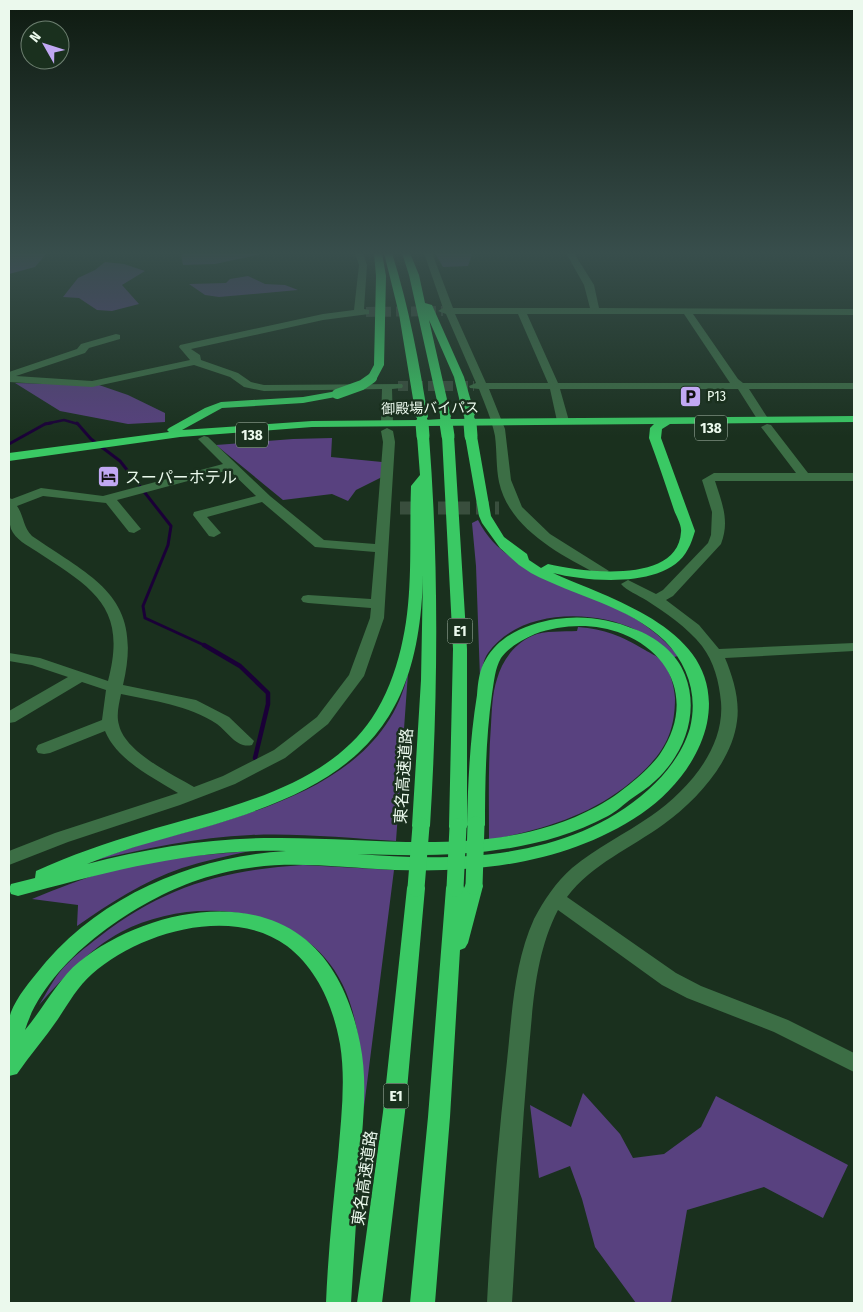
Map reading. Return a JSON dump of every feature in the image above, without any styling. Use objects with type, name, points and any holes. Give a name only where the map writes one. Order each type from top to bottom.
[{"type":"highway","points":[[326,431],[243,432],[228,429],[218,419],[225,411],[240,406],[337,394],[362,385],[372,378],[379,365],[380,314]]},
{"type":"highway","name":"東名高速道路","points":[[369,1303],[394,1112],[416,888],[429,691],[431,617],[426,474],[422,417],[404,314]]},
{"type":"highway","name":"E1","points":[[422,1303],[440,1117],[450,968],[464,887],[467,826],[460,630],[452,481],[445,417],[423,314]]},
{"type":"highway","points":[[9,1056],[19,1018],[37,986],[56,963],[77,941],[124,906],[175,881],[206,870],[269,858],[300,857],[434,863],[487,861],[552,849],[599,830],[638,808],[679,767],[688,753],[696,732],[701,710],[701,696],[693,668],[674,642],[646,621],[630,612],[536,570],[519,560],[496,536],[485,516],[469,416],[459,377],[431,314]]},
{"type":"highway","points":[[115,447],[179,428],[191,423],[206,411],[216,407],[271,402]]},
{"type":"highway","name":"御殿場バイパス","points":[[115,447],[228,429],[312,424],[387,427],[630,428],[655,433],[765,423],[854,419]]},
{"type":"highway","name":"御殿場バイパス","points":[[498,426],[563,421],[667,421],[854,426]]},
{"type":"highway","points":[[514,553],[555,570],[599,576],[638,574],[667,563],[680,553],[687,542],[688,531],[655,433],[667,421]]},
{"type":"highway","name":"御殿場バイパス","points":[[9,457],[204,439],[387,427]]},
{"type":"highway","name":"御殿場バイパス","points":[[9,464],[94,449]]},
{"type":"highway","points":[[13,891],[60,867],[107,849],[229,814],[271,799],[324,773],[359,746],[384,714],[403,666],[415,600],[416,486],[426,474]]},
{"type":"highway","points":[[13,891],[121,862],[194,848],[290,843],[396,849],[464,849],[520,841],[564,829],[588,819],[625,798],[655,771],[674,745],[684,713],[684,700],[679,675],[664,655],[648,641],[632,633],[613,626],[587,622],[571,621],[541,626],[527,631],[506,644],[493,660],[486,682],[467,826]]},
{"type":"highway","points":[[9,1067],[84,969],[128,940],[171,924],[206,919],[242,920],[257,924],[290,939],[317,962],[328,978],[344,1018],[350,1045],[353,1077],[352,1117],[338,1303]]},
{"type":"street","points":[[195,362],[196,357],[184,348],[323,316],[340,314]]},
{"type":"street","points":[[447,314],[478,386],[498,426],[505,485],[509,497],[516,508],[539,532],[554,544],[602,571]]},
{"type":"street","points":[[522,314],[554,385],[563,421]]},
{"type":"street","points":[[688,314],[734,381],[741,386],[765,423],[805,477]]},
{"type":"street","points":[[9,375],[66,356],[81,350],[85,346],[116,337]]},
{"type":"street","points":[[9,379],[92,384],[195,362],[234,375],[248,385],[259,388],[393,387],[387,427],[389,442],[385,508],[380,548],[378,604],[372,640],[361,665],[331,711],[312,731],[266,763],[192,794],[64,836],[9,858]]},
{"type":"street","points":[[478,386],[854,386]]},
{"type":"street","points":[[204,439],[264,498],[320,544],[380,548]]},
{"type":"street","points":[[192,794],[139,760],[114,735],[109,723],[121,654],[121,635],[110,602],[96,586],[26,540],[18,530],[16,514],[9,503],[41,492],[103,500],[230,466]]},
{"type":"street","points":[[656,600],[668,593],[714,544],[719,534],[721,524],[708,480],[714,477],[854,477]]},
{"type":"street","points":[[170,482],[181,493]]},
{"type":"street","points":[[214,533],[199,515],[264,498]]},
{"type":"street","points":[[108,499],[134,529]]},
{"type":"street","points":[[385,508],[400,508]]},
{"type":"street","points":[[499,508],[516,508]]},
{"type":"street","points":[[499,1303],[514,1097],[526,981],[534,947],[544,918],[556,899],[579,872],[659,819],[681,800],[714,760],[723,741],[729,721],[727,685],[716,654],[692,626],[656,600],[628,584]]},
{"type":"street","points":[[308,599],[378,604]]},
{"type":"street","points":[[716,654],[854,646]]},
{"type":"street","points":[[9,657],[34,661],[115,688],[190,704],[223,721],[246,741]]},
{"type":"street","points":[[9,718],[82,676]]},
{"type":"street","points":[[44,749],[109,723]]},
{"type":"street","points":[[556,899],[669,978],[694,992],[781,1026],[854,1063]]},
{"type":"shaded area","points":[[15,383],[99,385],[128,395],[165,413],[165,422],[128,424],[60,411]]},
{"type":"shaded area","points":[[332,438],[331,457],[382,462],[382,477],[356,490],[348,501],[332,494],[283,500],[216,445],[293,439]]},
{"type":"shaded area","points":[[478,520],[492,541],[510,556],[530,568],[603,601],[636,619],[665,642],[678,656],[674,657],[646,635],[619,623],[578,616],[557,617],[537,621],[518,628],[501,639],[486,656],[480,678],[476,566],[472,523]]},
{"type":"shaded area","points":[[578,627],[596,629],[613,634],[661,660],[673,683],[675,698],[669,735],[658,755],[642,773],[599,804],[582,813],[546,826],[489,840],[490,739],[493,696],[499,672],[514,648],[526,639],[543,633],[577,631]]},
{"type":"shaded area","points":[[408,673],[396,841],[324,836],[231,836],[171,844],[92,861],[261,809],[301,792],[338,771],[369,745],[393,713]]},
{"type":"shaded area","points":[[250,851],[199,863],[154,879],[128,893],[77,926],[78,905],[32,899],[81,880],[129,866],[180,858]]},
{"type":"shaded area","points":[[303,865],[394,870],[364,1107],[358,1034],[346,992],[329,963],[306,940],[279,924],[248,915],[216,911],[183,913],[151,920],[121,932],[98,947],[67,975],[39,1005],[56,977],[73,958],[123,920],[147,905],[195,884],[220,877],[246,871]]},
{"type":"shaded area","points":[[583,1093],[620,1134],[633,1158],[664,1154],[701,1127],[716,1096],[848,1165],[823,1218],[764,1187],[687,1210],[671,1303],[636,1303],[595,1247],[582,1199],[570,1166],[539,1178],[530,1105],[571,1127]]},
{"type":"waterway","points":[[45,424],[64,420],[78,424]]},
{"type":"waterway","points":[[45,424],[51,423]]},
{"type":"waterway","points":[[9,444],[45,424]]},
{"type":"waterway","points":[[78,424],[91,439],[120,461],[171,526],[168,545],[143,606],[145,618],[205,645]]},
{"type":"waterway","points":[[205,645],[240,666],[268,693],[268,704],[255,758]]},
{"type":"tunnel","points":[[398,386],[474,386]]},
{"type":"tunnel","points":[[400,508],[499,508]]},
{"type":"place","name":"P13","points":[[691,396]]},
{"type":"place","name":"スーパーホテル","points":[[109,477]]}]
